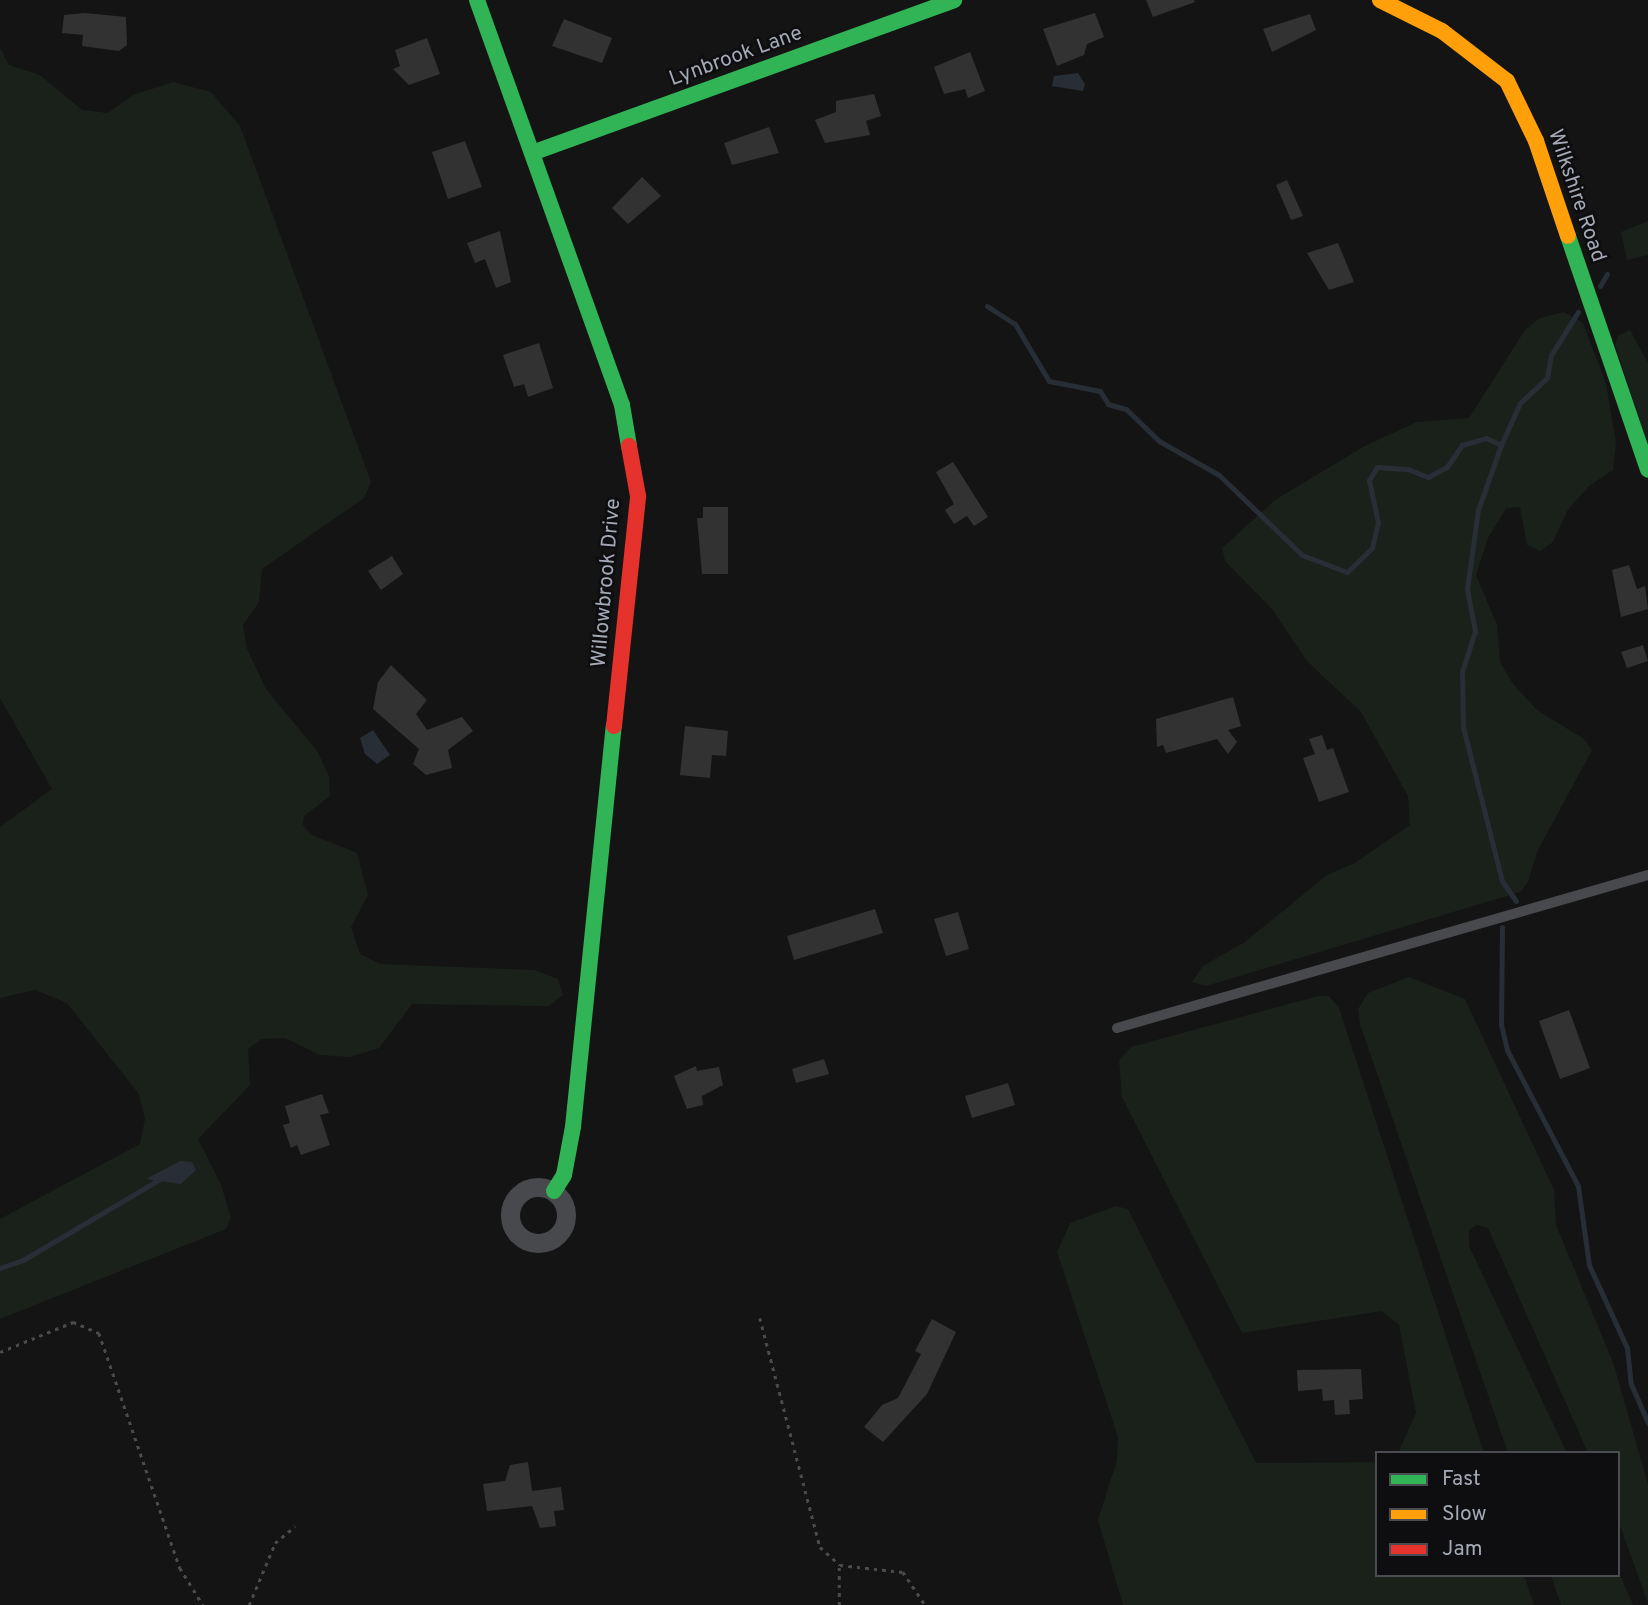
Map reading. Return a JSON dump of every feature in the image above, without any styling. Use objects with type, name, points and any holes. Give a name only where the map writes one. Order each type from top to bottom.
[{"type":"street","name":"Willowbrook Drive","points":[[477,0],[622,405],[638,496],[573,1127],[564,1175],[554,1191]]},
{"type":"street","name":"Lynbrook Lane","points":[[532,153],[954,0]]},
{"type":"street","name":"Wilkshire Road","points":[[1380,0],[1442,31],[1507,80],[1536,141],[1648,470]]},
{"type":"lane","points":[[1117,1028],[1648,875]]},
{"type":"path","points":[[760,1318],[815,1534],[829,1559],[839,1565],[903,1572],[925,1605]]},
{"type":"path","points":[[0,1352],[73,1322],[99,1333],[180,1568],[203,1605]]},
{"type":"path","points":[[249,1605],[275,1543],[295,1527]]},
{"type":"path","points":[[839,1565],[839,1605]]},
{"type":"shaded area","points":[[0,48],[9,65],[40,75],[82,110],[108,113],[133,95],[173,82],[211,92],[240,126],[371,482],[364,498],[262,569],[259,602],[243,625],[247,649],[266,689],[318,752],[329,777],[330,796],[304,816],[303,825],[312,835],[357,853],[368,895],[351,927],[360,954],[380,964],[534,970],[558,979],[563,995],[549,1006],[412,1004],[379,1048],[350,1057],[320,1055],[285,1038],[261,1039],[248,1049],[250,1085],[198,1139],[221,1185],[231,1217],[226,1229],[0,1319],[0,1219],[140,1144],[145,1119],[139,1094],[67,1003],[35,990],[0,998],[0,827],[52,789],[0,698]]},
{"type":"shaded area","points":[[1078,73],[1085,84],[1083,91],[1052,86],[1054,76]]},
{"type":"shaded area","points":[[1648,221],[1648,255],[1627,260],[1621,232]]},
{"type":"shaded area","points":[[1564,312],[1583,323],[1606,384],[1616,442],[1613,470],[1589,486],[1567,511],[1553,542],[1540,551],[1527,545],[1520,507],[1506,508],[1488,538],[1476,575],[1497,625],[1500,662],[1513,684],[1537,710],[1584,739],[1592,750],[1537,852],[1528,882],[1520,892],[1206,986],[1192,982],[1203,966],[1245,942],[1327,875],[1355,863],[1410,825],[1408,796],[1361,712],[1307,661],[1272,609],[1225,561],[1222,548],[1275,500],[1365,446],[1417,422],[1469,418],[1525,330],[1540,318]]},
{"type":"shaded area","points":[[1630,330],[1648,363],[1648,444],[1615,345],[1618,336]]},
{"type":"shaded area","points":[[373,730],[390,755],[377,764],[365,754],[360,738]]},
{"type":"shaded area","points":[[1409,977],[1465,999],[1554,1190],[1556,1225],[1614,1365],[1648,1484],[1648,1603],[1620,1526],[1620,1451],[1587,1451],[1488,1228],[1477,1225],[1469,1230],[1469,1246],[1566,1451],[1507,1451],[1360,1024],[1358,1009],[1368,993]]},
{"type":"shaded area","points":[[1318,996],[1329,996],[1339,1008],[1483,1451],[1399,1451],[1416,1413],[1399,1325],[1382,1311],[1242,1333],[1122,1097],[1119,1060],[1131,1047]]},
{"type":"shaded area","points":[[180,1161],[192,1162],[196,1170],[181,1184],[146,1179]]},
{"type":"shaded area","points":[[1116,1206],[1128,1209],[1256,1463],[1375,1462],[1375,1577],[1525,1577],[1534,1605],[1123,1605],[1098,1520],[1117,1460],[1118,1437],[1057,1252],[1070,1223]]},
{"type":"shaded area","points":[[1620,1575],[1633,1605],[1561,1605],[1552,1577],[1620,1577]]},
{"type":"building","points":[[1146,0],[1194,0],[1195,2],[1153,17]]},
{"type":"building","points":[[85,13],[126,17],[127,45],[119,51],[82,46],[83,35],[62,33],[64,15]]},
{"type":"building","points":[[1095,13],[1104,37],[1087,44],[1084,55],[1057,66],[1043,29]]},
{"type":"building","points":[[1310,14],[1316,30],[1272,52],[1263,29]]},
{"type":"building","points":[[564,19],[612,38],[602,63],[552,46]]},
{"type":"building","points":[[427,38],[440,74],[409,85],[393,69],[400,66],[395,50]]},
{"type":"building","points":[[970,52],[985,91],[968,98],[965,89],[944,94],[934,67]]},
{"type":"building","points":[[874,94],[881,116],[866,121],[870,135],[825,143],[815,120],[836,112],[836,101]]},
{"type":"building","points":[[769,127],[779,153],[732,165],[724,143]]},
{"type":"building","points":[[465,141],[482,187],[448,199],[432,152]]},
{"type":"building","points":[[642,177],[661,196],[628,224],[612,208]]},
{"type":"building","points":[[1287,180],[1303,216],[1291,220],[1276,185]]},
{"type":"building","points":[[500,231],[511,282],[496,288],[485,259],[475,263],[467,243]]},
{"type":"building","points":[[1338,243],[1354,282],[1329,290],[1307,253]]},
{"type":"building","points":[[539,343],[553,388],[528,397],[524,384],[514,387],[503,355]]},
{"type":"building","points":[[953,462],[988,517],[974,526],[967,516],[954,524],[945,510],[954,504],[936,472]]},
{"type":"building","points":[[703,507],[728,507],[728,574],[702,574],[697,518],[703,518]]},
{"type":"building","points":[[392,556],[403,574],[381,590],[368,571]]},
{"type":"building","points":[[1629,565],[1637,589],[1645,586],[1648,609],[1621,617],[1612,570]]},
{"type":"building","points":[[1643,645],[1648,661],[1627,668],[1621,652]]},
{"type":"building","points":[[391,665],[427,700],[416,714],[427,730],[462,717],[473,731],[448,750],[452,768],[426,775],[413,764],[419,749],[373,709],[378,682]]},
{"type":"building","points":[[1233,697],[1241,726],[1228,730],[1237,742],[1228,754],[1217,739],[1166,753],[1163,745],[1157,747],[1156,719]]},
{"type":"building","points":[[685,726],[728,731],[726,756],[712,755],[710,778],[680,775]]},
{"type":"building","points":[[1322,735],[1327,750],[1333,748],[1349,792],[1319,802],[1303,758],[1315,754],[1309,739]]},
{"type":"building","points":[[875,909],[883,933],[794,960],[787,936]]},
{"type":"building","points":[[958,912],[969,949],[946,956],[934,919]]},
{"type":"building","points":[[1569,1010],[1590,1068],[1560,1079],[1539,1021]]},
{"type":"building","points":[[824,1059],[829,1074],[796,1083],[792,1069]]},
{"type":"building","points":[[696,1066],[697,1071],[719,1067],[723,1085],[702,1096],[703,1105],[687,1109],[674,1076]]},
{"type":"building","points":[[1008,1083],[1015,1105],[972,1118],[965,1096]]},
{"type":"building","points":[[322,1094],[329,1113],[320,1115],[330,1145],[301,1155],[297,1145],[291,1148],[283,1125],[290,1123],[285,1106]]},
{"type":"building","points":[[932,1319],[956,1332],[927,1394],[883,1442],[864,1427],[882,1405],[898,1398],[921,1354],[915,1351]]},
{"type":"building","points":[[1361,1369],[1363,1399],[1349,1400],[1350,1414],[1335,1415],[1334,1400],[1323,1401],[1322,1389],[1298,1391],[1297,1370]]},
{"type":"building","points":[[528,1462],[532,1491],[561,1487],[564,1510],[554,1511],[556,1526],[540,1528],[532,1506],[487,1511],[483,1484],[505,1481],[510,1465]]},
{"type":"waterway","points":[[1600,286],[1607,274]]},
{"type":"waterway","points":[[987,306],[1015,324],[1049,381],[1100,391],[1108,404],[1126,409],[1159,441],[1219,475],[1302,555],[1347,572],[1372,548],[1378,523],[1369,480],[1377,467],[1408,469],[1428,477],[1447,467],[1462,445],[1486,438],[1501,445]]},
{"type":"waterway","points":[[1516,901],[1502,881],[1463,727],[1462,672],[1475,631],[1467,589],[1478,510],[1501,445],[1520,403],[1547,378],[1551,355],[1578,312]]},
{"type":"waterway","points":[[1502,927],[1501,1024],[1507,1050],[1578,1186],[1589,1265],[1627,1348],[1631,1384],[1648,1423]]},
{"type":"waterway","points":[[0,1268],[23,1260],[160,1179]]},
{"type":"traffic: fast","points":[[477,0],[622,405],[629,446]]},
{"type":"traffic: fast","points":[[532,153],[954,0]]},
{"type":"traffic: fast","points":[[1568,236],[1648,470]]},
{"type":"traffic: fast","points":[[554,1191],[564,1175],[573,1127],[614,726]]},
{"type":"traffic: slow","points":[[1380,0],[1442,31],[1507,81],[1536,141],[1568,236]]},
{"type":"traffic: jam","points":[[614,726],[638,496],[629,446]]}]
